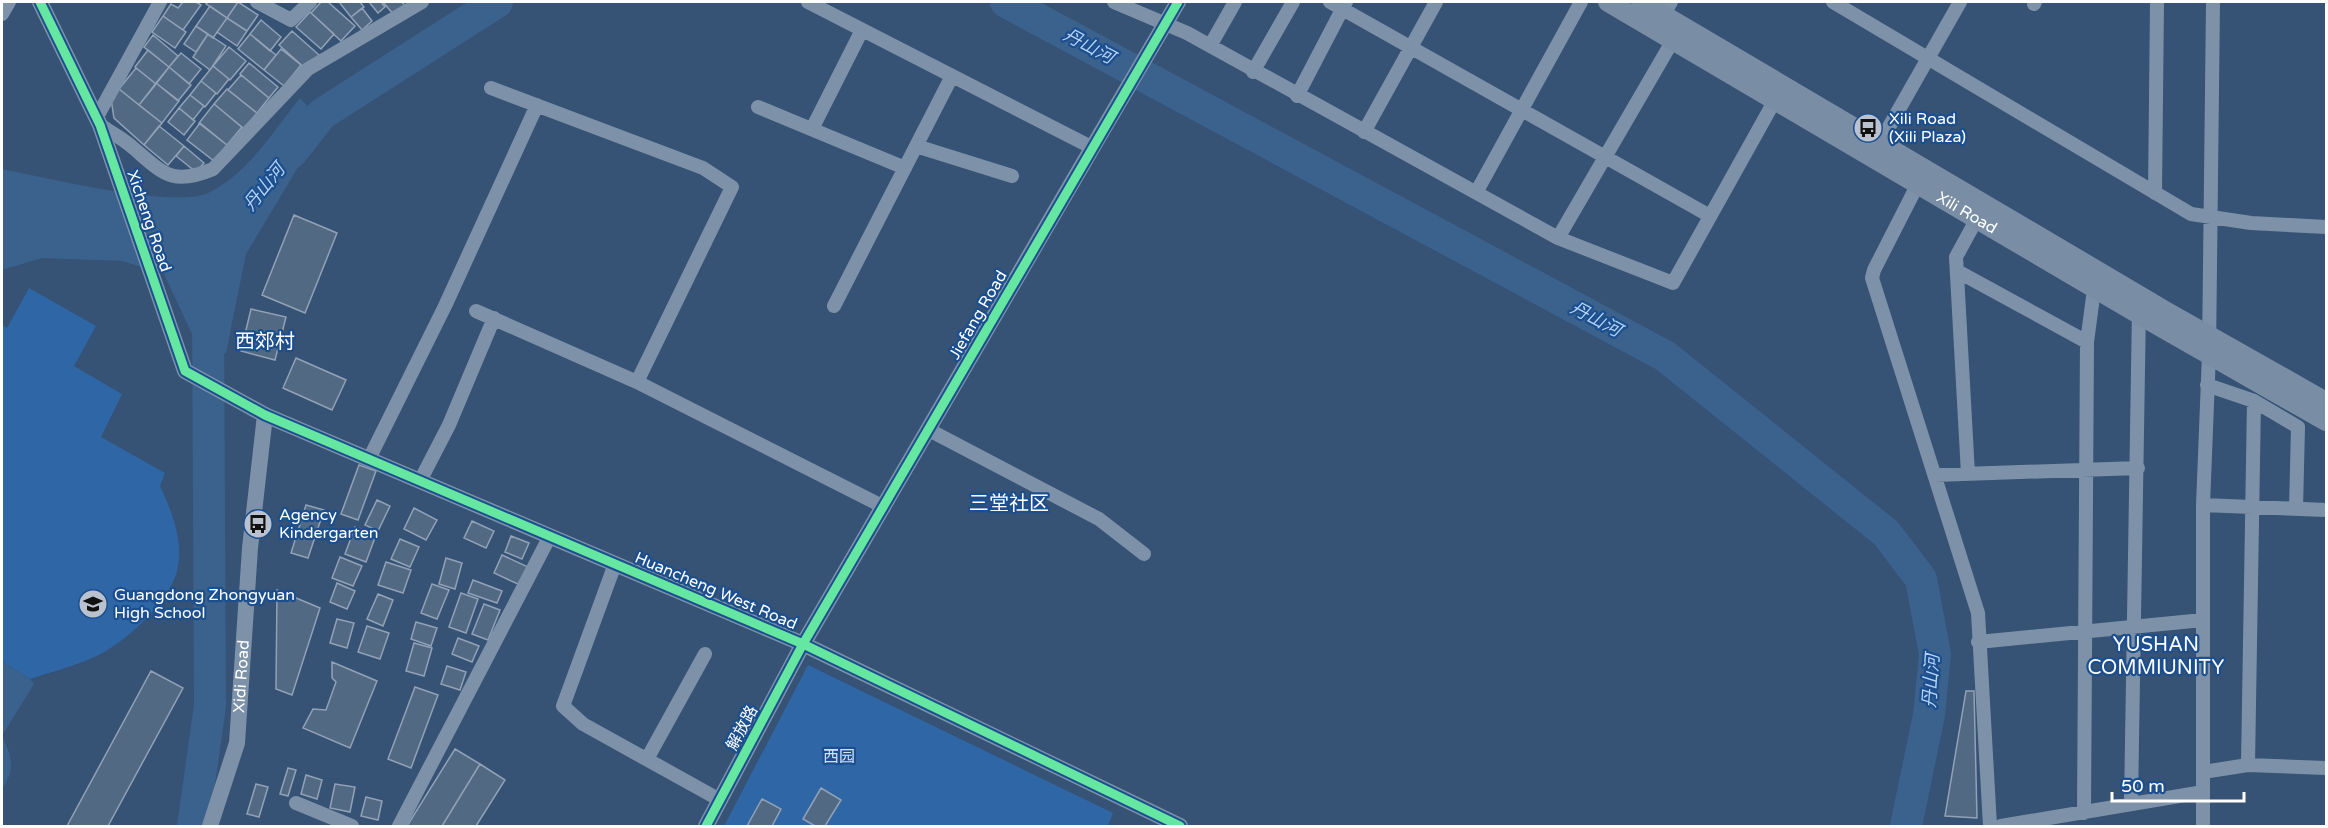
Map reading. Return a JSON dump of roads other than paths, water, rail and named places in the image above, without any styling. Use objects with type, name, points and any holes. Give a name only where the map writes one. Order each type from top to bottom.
[{"type":"main road","name":"Xili Road","points":[[1608,2],[1663,15]]},
{"type":"main road","name":"Xili Road","points":[[1641,2],[1663,15],[1677,32],[2208,344],[2326,421]]},
{"type":"main road","name":"Xili Road","points":[[2208,344],[2326,402]]},
{"type":"street","points":[[2,14],[9,2]]},
{"type":"street","name":"Xicheng Road","points":[[40,2],[98,121],[185,371],[265,415]]},
{"type":"street","points":[[160,2],[98,121],[131,146],[149,164],[168,175],[192,178],[213,169],[308,69],[422,2]]},
{"type":"street","points":[[257,2],[291,20],[310,2]]},
{"type":"street","points":[[808,2],[1093,148]]},
{"type":"street","points":[[1114,2],[1187,33],[1253,72],[1477,191],[1558,238],[1672,283],[1780,93]]},
{"type":"street","name":"Jiefang Road","points":[[803,644],[1178,2]]},
{"type":"street","points":[[1209,46],[1235,2]]},
{"type":"street","points":[[1253,72],[1293,2]]},
{"type":"street","points":[[1364,132],[1436,2]]},
{"type":"street","points":[[1477,191],[1581,2]]},
{"type":"street","points":[[1833,2],[2191,214],[2251,223],[2326,227]]},
{"type":"street","points":[[1876,149],[1960,2]]},
{"type":"street","points":[[2155,193],[2157,2]]},
{"type":"street","points":[[2203,826],[2203,505],[2213,2]]},
{"type":"street","points":[[1297,96],[1339,4],[1710,216]]},
{"type":"street","points":[[812,129],[862,30]]},
{"type":"street","points":[[1558,238],[1677,32]]},
{"type":"street","points":[[834,306],[952,76]]},
{"type":"street","points":[[491,88],[703,168],[732,187],[637,382]]},
{"type":"street","points":[[369,459],[445,306],[537,105]]},
{"type":"street","points":[[758,106],[905,168]]},
{"type":"street","points":[[916,146],[1012,176]]},
{"type":"street","points":[[1922,176],[1872,278],[1978,613],[1990,826]]},
{"type":"street","points":[[1968,474],[1956,257],[1981,211]]},
{"type":"street","points":[[1957,271],[2087,342]]},
{"type":"street","points":[[2084,813],[2087,342],[2096,279]]},
{"type":"street","points":[[2131,804],[2140,305]]},
{"type":"street","points":[[476,311],[637,382],[884,507]]},
{"type":"street","points":[[420,481],[449,425],[494,318]]},
{"type":"street","points":[[2207,385],[2254,401],[2298,427],[2296,509]]},
{"type":"street","points":[[2248,765],[2254,401]]},
{"type":"street","name":"Huancheng West Road","points":[[265,415],[803,644],[1180,826]]},
{"type":"street","name":"Xidi Road","points":[[210,826],[237,743],[250,548],[265,415]]},
{"type":"street","points":[[929,430],[1099,519],[1144,554]]},
{"type":"street","points":[[1935,475],[2138,468]]},
{"type":"street","points":[[2203,505],[2326,510]]},
{"type":"street","points":[[399,826],[550,536]]},
{"type":"street","points":[[615,564],[563,706],[582,724],[720,800]]},
{"type":"street","points":[[1978,642],[2203,620]]},
{"type":"street","name":"解放路","points":[[706,826],[803,644]]},
{"type":"street","points":[[646,759],[705,654]]},
{"type":"street","points":[[2203,772],[2248,765],[2326,768]]},
{"type":"street","points":[[2001,826],[2203,792]]},
{"type":"street","points":[[296,803],[352,826]]},
{"type":"water","points":[[300,98],[330,130],[309,149],[246,254],[226,353],[195,356],[192,334],[164,274],[122,261],[42,258],[2,270],[2,169],[139,195],[191,197],[208,193],[235,175],[247,163]]},
{"type":"water","points":[[2,662],[30,679],[34,684],[2,736]]},
{"type":"water","points":[[2,736],[10,756],[11,769],[2,789]]},
{"type":"waterway","name":"丹山河","points":[[291,153],[322,114],[497,2]]},
{"type":"waterway","name":"丹山河","points":[[1006,2],[1665,356],[1886,533],[1921,579],[1935,654],[1929,715],[1906,826]]},
{"type":"waterway","points":[[193,826],[210,706],[208,313]]},
{"type":"place","name":"Xili Road (Xili Plaza)","points":[[1868,128]]},
{"type":"place","name":"Agency Kindergarten","points":[[258,524]]},
{"type":"place","name":"Guangdong Zhongyuan High School","points":[[93,604]]},
{"type":"district","name":"西郊村","points":[[265,342]]},
{"type":"district","name":"三堂社区","points":[[1009,504]]},
{"type":"district","name":"YUSHAN COMMIUNITY","points":[[2156,656]]},
{"type":"park label","name":"西园","points":[[839,757]]}]
